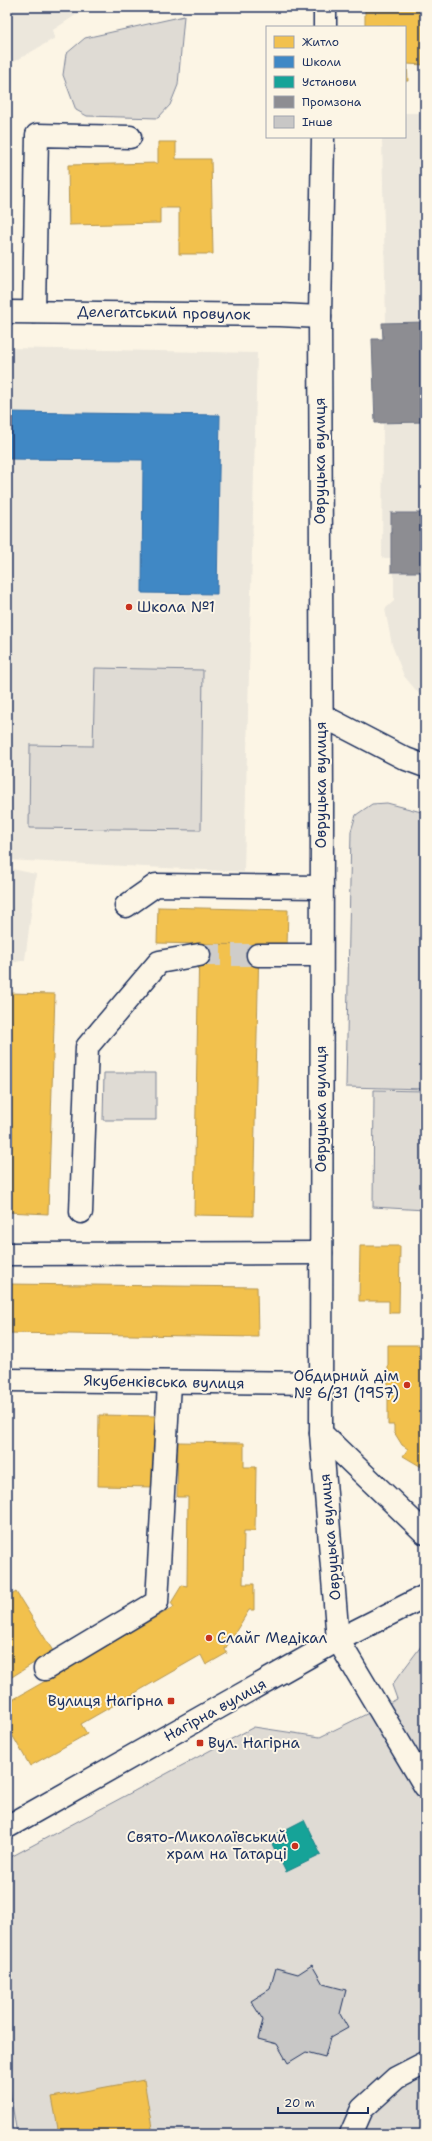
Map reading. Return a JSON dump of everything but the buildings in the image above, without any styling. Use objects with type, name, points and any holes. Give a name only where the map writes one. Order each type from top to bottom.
[{"type":"street","points":[[325,7],[325,26]]},
{"type":"street","points":[[34,312],[37,135],[130,137]]},
{"type":"street","name":"Овруцька вулиця","points":[[323,138],[320,317],[320,1383],[321,1433],[338,1640]]},
{"type":"street","name":"Делегатський провулок","points":[[7,312],[280,315],[320,317]]},
{"type":"street","points":[[321,716],[406,759],[425,766]]},
{"type":"street","points":[[126,906],[156,886],[321,886]]},
{"type":"street","points":[[81,1212],[87,1047],[160,962],[199,955]]},
{"type":"street","points":[[258,955],[321,955]]},
{"type":"street","points":[[7,1254],[321,1253]]},
{"type":"street","name":"Якубенківська вулиця","points":[[7,1380],[169,1383],[320,1383]]},
{"type":"street","points":[[45,1669],[157,1602],[169,1383]]},
{"type":"street","name":"Овруцька вулиця","points":[[321,1433],[425,1533]]},
{"type":"street","name":"Нагірна вулиця","points":[[7,1827],[338,1640],[425,1596]]},
{"type":"street","points":[[338,1640],[425,1786]]},
{"type":"street","points":[[351,2134],[362,2109],[396,2078],[425,2063]]},
{"type":"shaded area","points":[[7,7],[88,7],[53,30],[55,38],[7,66]]},
{"type":"shaded area","points":[[184,16],[178,85],[170,105],[158,118],[87,116],[76,110],[63,75],[66,54],[85,38]]},
{"type":"shaded area","points":[[406,113],[425,113],[425,701],[404,676],[392,645],[385,609],[394,601],[394,573],[391,572],[391,558],[382,558],[383,423],[375,423],[372,339],[383,339],[382,323],[386,323],[382,138],[406,138]]},
{"type":"shaded area","name":"Школа №1","points":[[7,348],[257,353],[244,872],[7,860]]},
{"type":"shaded area","points":[[95,668],[203,670],[201,830],[29,828],[30,745],[93,746]]},
{"type":"shaded area","points":[[387,803],[425,813],[425,1089],[346,1087],[351,831],[356,815],[372,804]]},
{"type":"shaded area","points":[[7,868],[36,874],[25,960],[7,964]]},
{"type":"shaded area","points":[[104,1073],[156,1073],[156,1120],[103,1120]]},
{"type":"shaded area","points":[[374,1090],[425,1091],[425,1210],[373,1207]]},
{"type":"shaded area","points":[[425,1641],[425,2134],[17,2134],[7,2075],[7,1859],[254,1727],[320,1737],[397,1699],[392,1685]]},
{"type":"tunnel","points":[[199,955],[258,955]]},
{"type":"place","name":"Школа №1","points":[[129,607]]},
{"type":"place","name":"Обдирний дім № 6/31 (1957)","points":[[407,1385]]},
{"type":"place","name":"Слайг Медікал","points":[[209,1638]]},
{"type":"place","name":"Вулиця Нагірна","points":[[171,1701]]},
{"type":"place","name":"Вул. Нагірна","points":[[200,1743]]},
{"type":"place","name":"Свято-Миколаївський храм на Татарці","points":[[295,1846]]}]
